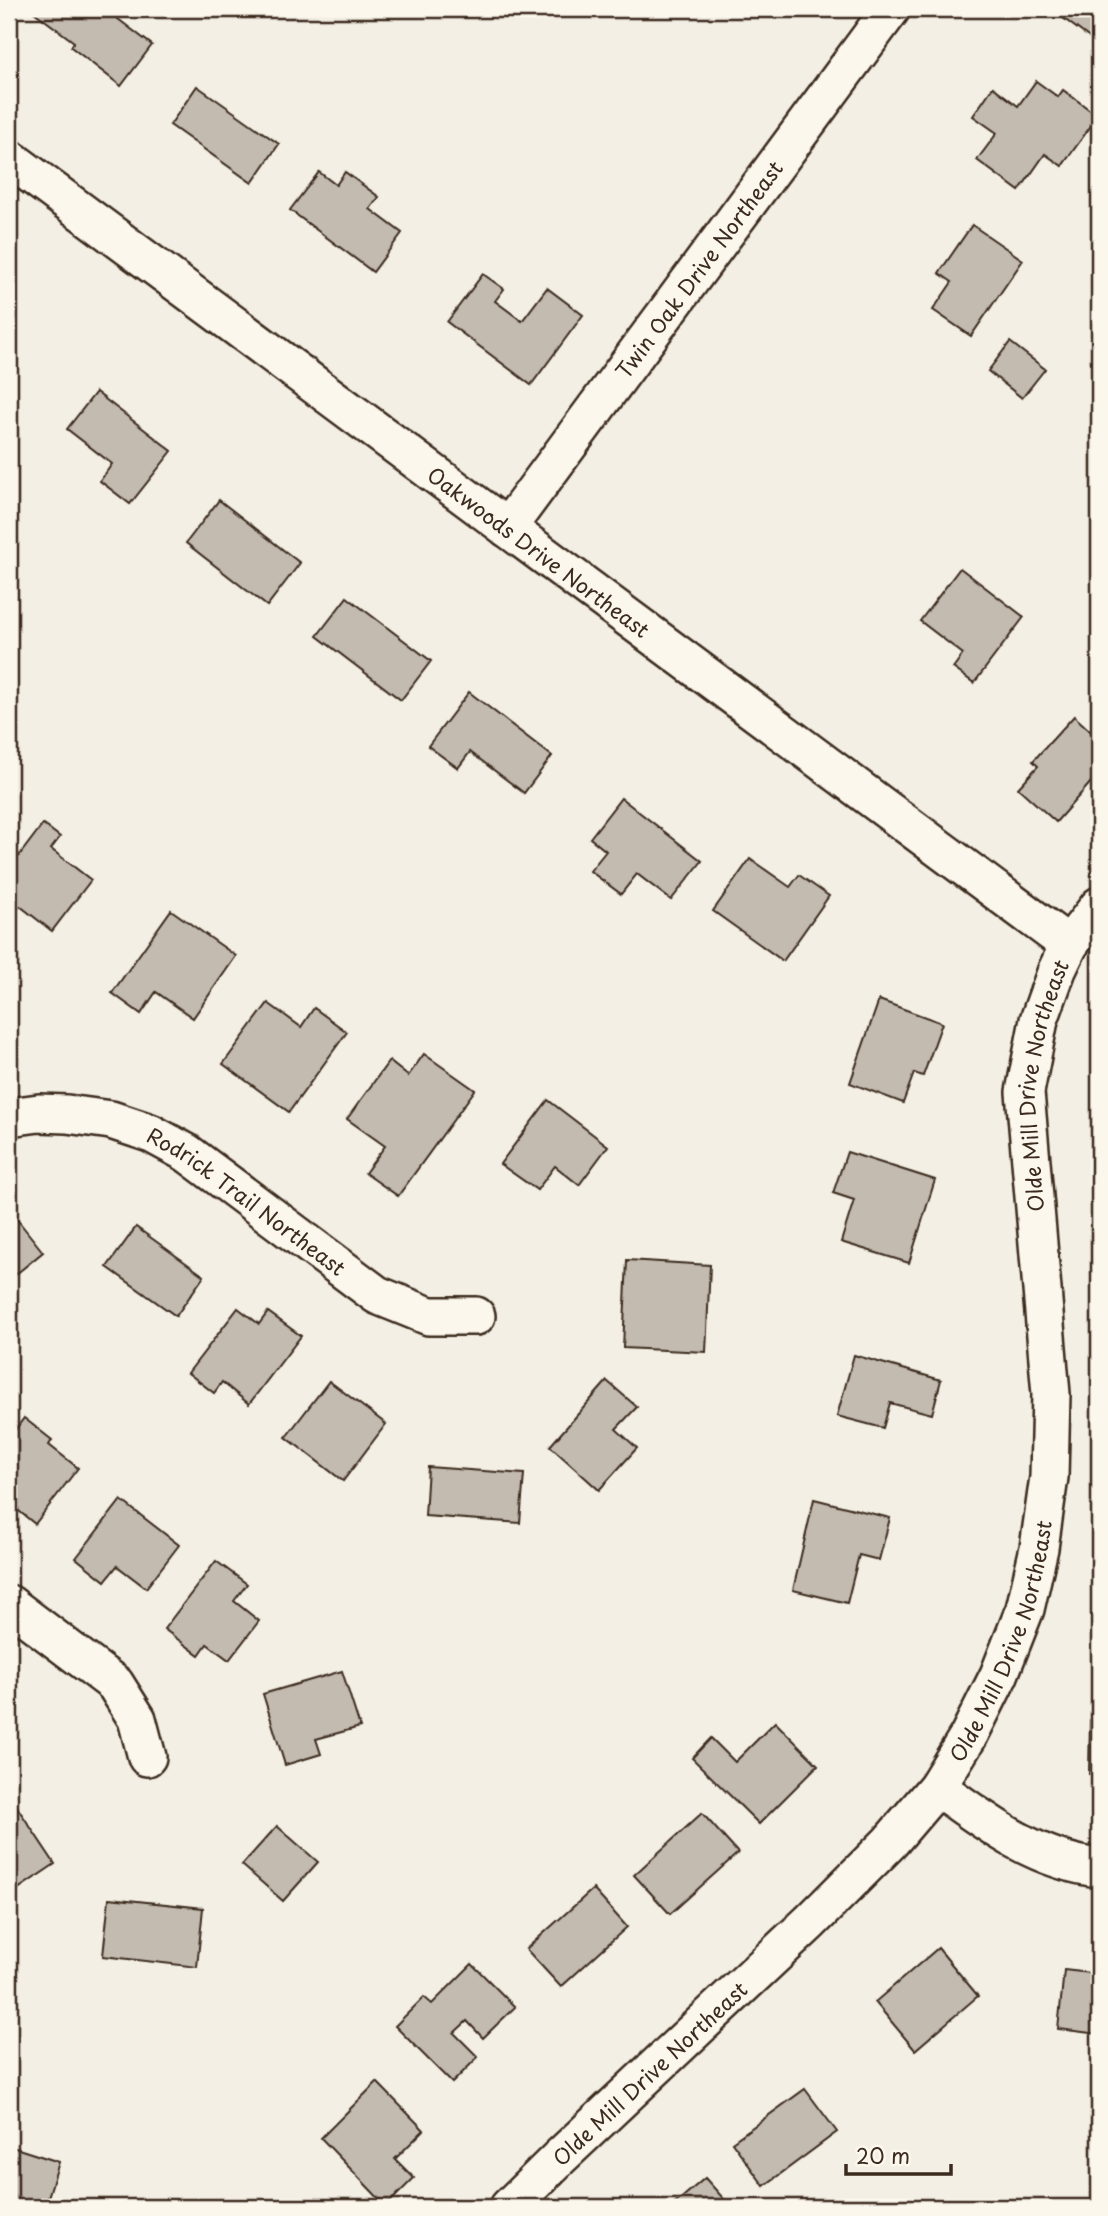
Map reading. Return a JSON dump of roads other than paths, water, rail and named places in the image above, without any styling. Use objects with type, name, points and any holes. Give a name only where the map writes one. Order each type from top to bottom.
[{"type":"street","name":"Twin Oak Drive Northeast","points":[[507,528],[891,9]]},
{"type":"street","name":"Oakwoods Drive Northeast","points":[[9,158],[1069,945]]},
{"type":"street","name":"Olde Mill Drive Northeast","points":[[509,2207],[810,1922],[890,1842],[937,1787],[969,1735],[999,1675],[1025,1609],[1039,1548],[1049,1477],[1051,1394],[1025,1091],[1039,1020],[1057,970],[1069,945],[1099,906]]},
{"type":"street","name":"Rodrick Trail Northeast","points":[[9,1117],[38,1113],[67,1114],[111,1120],[150,1133],[187,1153],[377,1295],[429,1316],[476,1316]]},
{"type":"street","points":[[9,1604],[115,1684],[137,1719],[147,1756]]},
{"type":"street","points":[[937,1787],[977,1817],[1039,1853],[1099,1868]]}]
